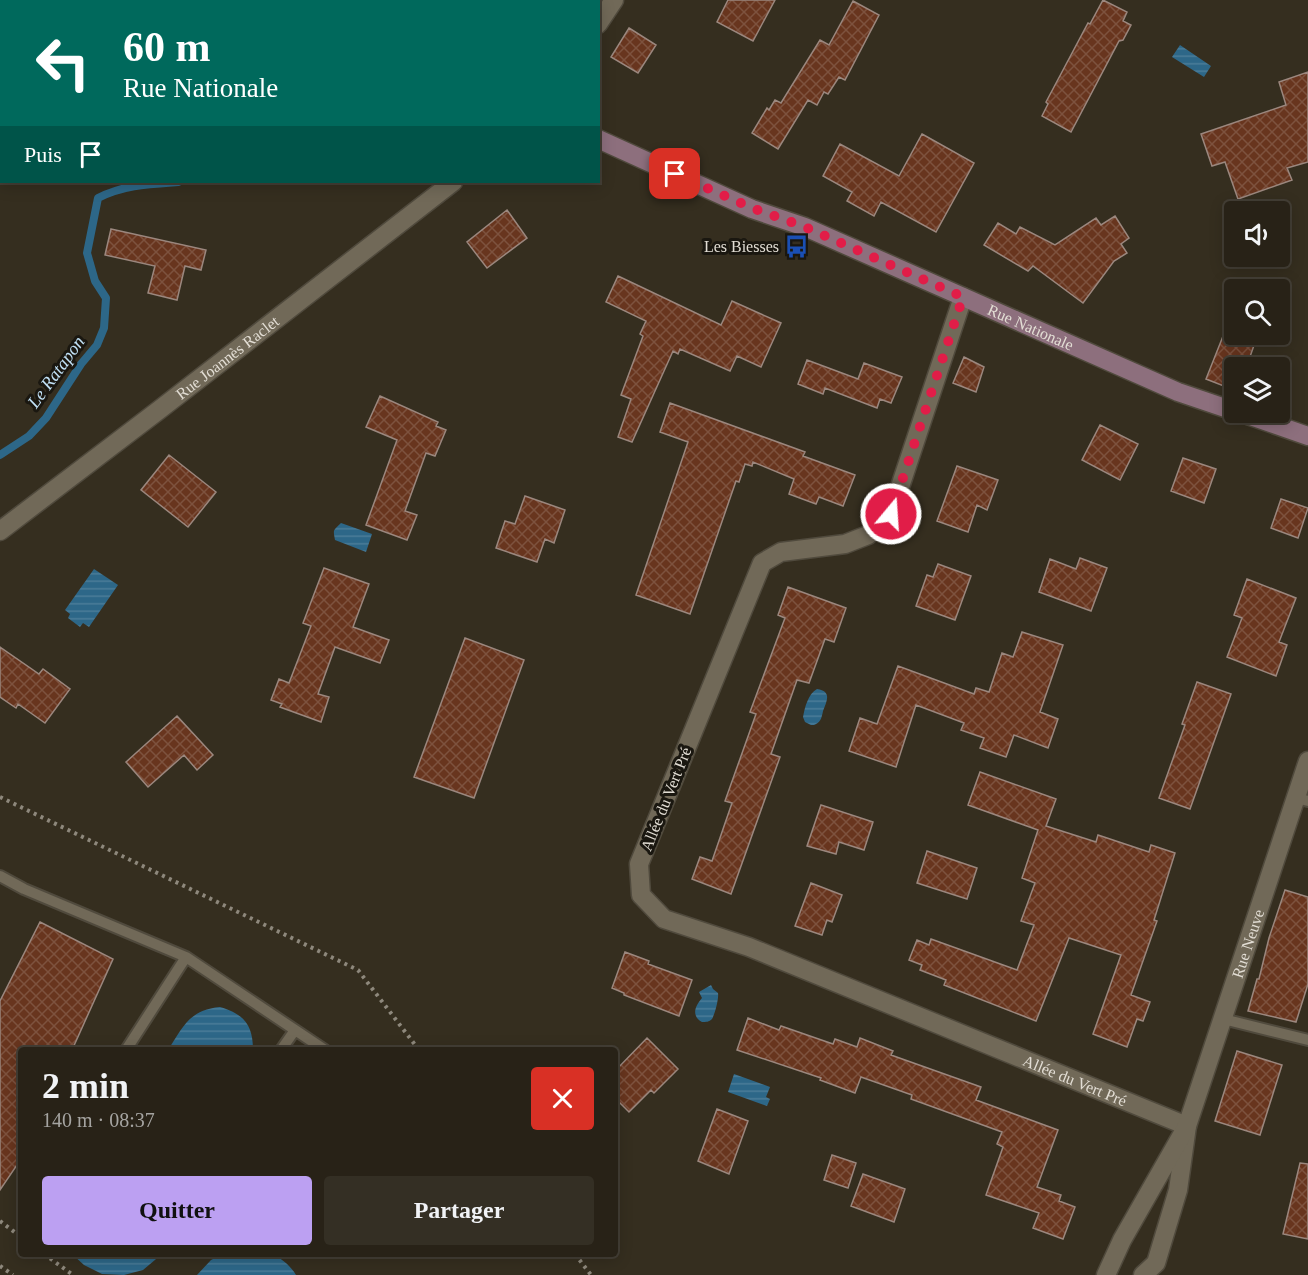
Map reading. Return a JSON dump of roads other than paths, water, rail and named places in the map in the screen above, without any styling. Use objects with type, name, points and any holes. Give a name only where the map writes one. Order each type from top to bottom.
[{"type":"main road","name":"Rue Nationale","points":[[600,140],[752,208],[805,227],[1178,392],[1224,408]]},
{"type":"main road","points":[[1271,423],[1308,436]]},
{"type":"street","points":[[600,21],[614,0]]},
{"type":"street","name":"Rue Joannès Raclet","points":[[0,531],[452,183]]},
{"type":"street","name":"Allée du Vert Pré","points":[[963,297],[891,514],[868,535],[845,544],[782,552],[762,563],[639,864],[641,895],[664,919],[749,947],[1187,1126]]},
{"type":"street","name":"Rue Neuve","points":[[1143,1275],[1156,1263],[1178,1190],[1187,1126],[1302,799],[1308,761]]},
{"type":"street","name":"Rue Neuve","points":[[1106,1275],[1122,1240],[1187,1126]]},
{"type":"lane","points":[[0,876],[24,889],[186,957],[320,1047]]},
{"type":"lane","points":[[128,1047],[186,957]]},
{"type":"lane","points":[[1223,1019],[1308,1040]]},
{"type":"lane","points":[[283,1047],[295,1030]]},
{"type":"water","points":[[1180,45],[1211,66],[1204,77],[1172,57]]},
{"type":"water","points":[[341,523],[372,534],[366,552],[335,540],[334,530]]},
{"type":"water","points":[[94,569],[118,585],[89,627],[83,623],[80,627],[68,618],[70,614],[65,610]]},
{"type":"water","points":[[817,689],[827,694],[827,700],[820,720],[811,725],[805,722],[803,717],[809,697]]},
{"type":"water","points":[[711,985],[718,993],[718,998],[712,1019],[702,1022],[695,1014],[702,998],[699,992]]},
{"type":"water","points":[[220,1007],[241,1017],[249,1027],[253,1047],[170,1047],[188,1021],[209,1009]]},
{"type":"water","points":[[734,1074],[770,1087],[766,1097],[770,1099],[767,1106],[728,1092]]},
{"type":"water","points":[[75,1257],[158,1257],[143,1270],[124,1275],[102,1274],[84,1265]]},
{"type":"water","points":[[217,1257],[277,1257],[296,1275],[197,1275]]},
{"type":"waterway","name":"Le Ratapon","points":[[0,455],[29,436],[46,418],[81,364],[97,345],[104,328],[106,298],[95,281],[87,253],[98,198],[127,188],[168,183]]},
{"type":"place","name":"Les Biesses","points":[[797,246]]}]
